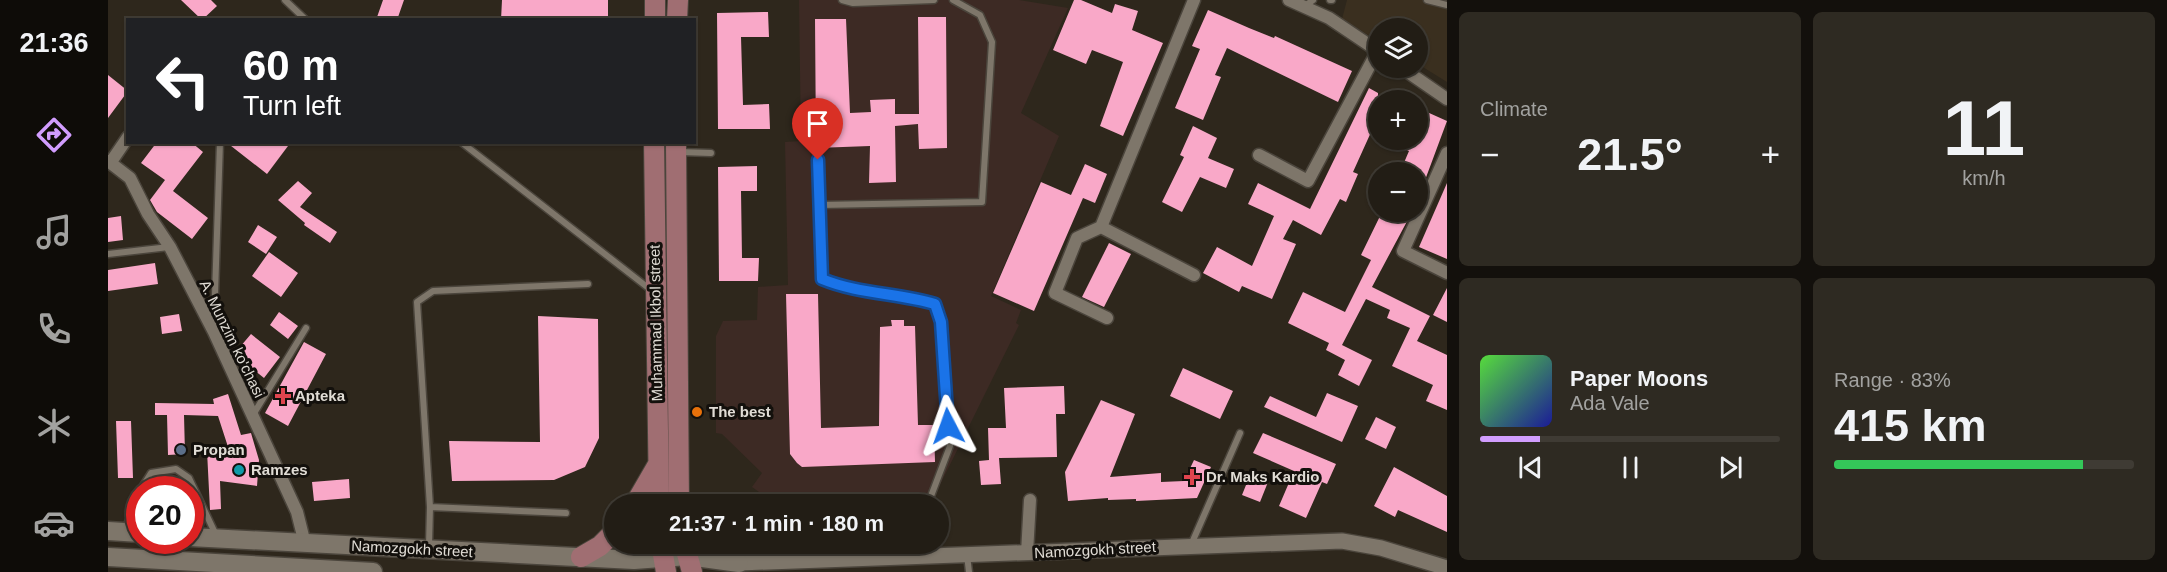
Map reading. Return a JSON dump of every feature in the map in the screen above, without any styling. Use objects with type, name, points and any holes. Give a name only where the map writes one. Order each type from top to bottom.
[{"type":"main road","points":[[655,0],[655,18]]},
{"type":"main road","points":[[677,18],[678,0]]},
{"type":"main road","name":"Muhammad Ikbol street","points":[[654,144],[659,494]]},
{"type":"main road","name":"Muhammad Ikbol street","points":[[676,147],[679,494]]},
{"type":"main road","points":[[641,494],[658,463]]},
{"type":"main road","name":"Namozgokh street","points":[[204,538],[634,560],[688,557],[739,563]]},
{"type":"main road","points":[[581,557],[604,542]]},
{"type":"main road","name":"Namozgokh street","points":[[108,557],[172,567],[373,572]]},
{"type":"main road","points":[[719,572],[739,563]]},
{"type":"street","points":[[1107,318],[1055,293],[1077,238],[1101,227],[1194,0]]},
{"type":"street","points":[[1289,0],[1309,3],[1368,44]]},
{"type":"street","points":[[1259,155],[1308,181],[1368,70]]},
{"type":"street","points":[[1417,78],[1447,99]]},
{"type":"street","points":[[110,162],[126,140]]},
{"type":"street","points":[[1447,153],[1403,251],[1447,273]]},
{"type":"street","name":"A. Munzim ko'chasi","points":[[110,162],[130,178],[148,214],[170,247],[214,332],[297,512],[305,544]]},
{"type":"street","points":[[1101,227],[1194,274]]},
{"type":"street","points":[[1027,553],[1030,500]]},
{"type":"street","name":"Namozgokh street","points":[[949,552],[1027,553],[1191,545],[1362,543],[1447,567]]},
{"type":"street","name":"Namozgokh street","points":[[739,563],[852,554]]},
{"type":"lane","points":[[285,0],[304,18]]},
{"type":"lane","points":[[842,0],[853,3],[934,0]]},
{"type":"lane","points":[[819,205],[982,201],[992,42],[980,15],[953,0]]},
{"type":"lane","points":[[1427,0],[1447,4]]},
{"type":"lane","points":[[214,332],[220,144]]},
{"type":"lane","points":[[464,144],[656,294]]},
{"type":"lane","points":[[676,147],[711,153]]},
{"type":"lane","points":[[818,160],[822,279],[842,288],[908,296],[935,304],[941,322],[950,446],[932,494]]},
{"type":"lane","points":[[108,254],[170,247]]},
{"type":"lane","points":[[429,550],[430,507],[417,302],[433,291],[588,284]]},
{"type":"lane","points":[[253,416],[306,328]]},
{"type":"lane","points":[[1191,545],[1240,433]]},
{"type":"lane","points":[[149,476],[151,473],[176,469],[186,476]]},
{"type":"lane","points":[[430,507],[566,513]]},
{"type":"lane","points":[[204,509],[218,538]]},
{"type":"lane","points":[[966,554],[969,572]]},
{"type":"shaded area","points":[[799,0],[1019,0],[1068,8],[1021,113],[1059,136],[991,296],[1021,310],[1016,323],[1019,325],[935,494],[762,494],[752,487],[762,473],[722,434],[716,433],[716,336],[723,321],[757,320],[758,287],[788,285],[785,142],[801,141]]},
{"type":"shaded area","points":[[1347,0],[1447,0],[1447,82],[1428,70],[1428,18],[1368,18],[1368,35],[1342,19]]},
{"type":"building","points":[[181,0],[211,0],[217,6],[204,18],[200,18]]},
{"type":"building","points":[[383,0],[404,0],[398,18],[377,18]]},
{"type":"building","points":[[502,0],[608,0],[608,18],[501,18]]},
{"type":"building","points":[[1074,0],[1081,0],[1112,13],[1115,4],[1138,11],[1132,30],[1163,43],[1123,136],[1100,126],[1123,62],[1092,50],[1086,64],[1053,50]]},
{"type":"building","points":[[1208,10],[1274,38],[1275,36],[1352,71],[1338,102],[1227,48],[1215,75],[1221,77],[1203,120],[1175,108],[1200,49],[1192,46]]},
{"type":"building","points":[[768,12],[769,37],[741,37],[743,105],[769,104],[770,129],[718,129],[717,13]]},
{"type":"building","points":[[918,17],[946,17],[947,148],[919,149],[918,124],[895,126],[896,182],[869,183],[870,146],[816,148],[815,19],[846,19],[850,113],[871,112],[870,100],[895,99],[895,114],[919,114]]},
{"type":"building","points":[[108,75],[126,89],[126,94],[108,118]]},
{"type":"building","points":[[1368,90],[1368,139],[1353,172],[1358,174],[1346,202],[1340,199],[1321,235],[1293,220],[1283,239],[1296,244],[1272,299],[1242,286],[1239,292],[1203,273],[1217,247],[1252,266],[1274,216],[1248,204],[1258,183],[1310,209]]},
{"type":"building","points":[[1428,112],[1447,121],[1428,172],[1428,162],[1404,162],[1409,151],[1407,150],[1428,150]]},
{"type":"building","points":[[1193,126],[1217,138],[1208,158],[1234,169],[1226,188],[1200,177],[1182,212],[1162,202],[1184,157],[1180,155]]},
{"type":"building","points":[[155,144],[193,144],[203,152],[173,191],[208,218],[192,239],[157,212],[150,200],[165,180],[141,163]]},
{"type":"building","points":[[229,144],[290,144],[267,174]]},
{"type":"building","points":[[1085,164],[1107,174],[1095,203],[1083,198],[1034,311],[993,293],[1041,182],[1071,195]]},
{"type":"building","points":[[757,166],[757,191],[741,191],[742,258],[759,258],[758,281],[719,281],[718,167]]},
{"type":"building","points":[[298,181],[312,193],[300,207],[337,232],[330,243],[304,225],[305,223],[278,200]]},
{"type":"building","points":[[1447,183],[1447,259],[1419,247]]},
{"type":"building","points":[[121,216],[123,240],[108,242],[108,218]]},
{"type":"building","points":[[1377,222],[1407,222],[1372,287],[1430,316],[1417,341],[1447,355],[1447,410],[1426,401],[1433,385],[1392,366],[1410,328],[1387,318],[1390,310],[1366,299],[1342,345],[1372,360],[1359,386],[1338,375],[1345,360],[1326,350],[1329,343],[1288,323],[1303,292],[1345,312],[1371,260],[1361,255]]},
{"type":"building","points":[[258,225],[277,237],[266,254],[248,242]]},
{"type":"building","points":[[1109,243],[1131,254],[1104,307],[1082,297]]},
{"type":"building","points":[[269,252],[298,273],[281,297],[252,276]]},
{"type":"building","points":[[155,263],[158,284],[108,291],[108,270]]},
{"type":"building","points":[[1447,288],[1447,322],[1433,315]]},
{"type":"building","points":[[786,294],[818,294],[821,428],[879,426],[880,327],[892,326],[891,320],[904,320],[904,326],[915,326],[918,425],[934,425],[935,462],[802,467],[797,463],[790,454]]},
{"type":"building","points":[[279,312],[298,326],[288,339],[270,325]]},
{"type":"building","points":[[179,314],[182,331],[162,334],[160,317]]},
{"type":"building","points":[[538,316],[598,319],[599,438],[585,467],[554,480],[452,481],[449,441],[540,442]]},
{"type":"building","points":[[251,334],[280,357],[264,378],[234,354]]},
{"type":"building","points":[[304,342],[326,354],[288,426],[265,413]]},
{"type":"building","points":[[1183,368],[1233,391],[1220,419],[1170,396]]},
{"type":"building","points":[[1064,386],[1065,414],[1056,414],[1057,457],[999,458],[1001,484],[981,485],[979,461],[989,460],[988,428],[1006,428],[1004,388]]},
{"type":"building","points":[[1327,393],[1358,406],[1342,442],[1264,407],[1270,396],[1316,417]]},
{"type":"building","points":[[228,394],[241,435],[251,433],[259,460],[257,486],[220,481],[221,509],[210,510],[207,451],[229,450],[218,416],[184,415],[185,454],[168,455],[167,415],[155,415],[155,403],[214,404],[213,399]]},
{"type":"building","points":[[1101,400],[1135,414],[1110,477],[1161,473],[1161,482],[1184,481],[1194,460],[1211,467],[1197,498],[1136,501],[1136,499],[1108,500],[1108,498],[1068,501],[1065,472]]},
{"type":"building","points":[[1376,417],[1396,427],[1386,449],[1365,439]]},
{"type":"building","points":[[116,421],[131,421],[133,476],[118,478]]},
{"type":"building","points":[[1263,433],[1336,464],[1327,484],[1322,482],[1306,518],[1279,506],[1294,471],[1253,453]]},
{"type":"building","points":[[1394,467],[1447,496],[1447,532],[1398,510],[1395,517],[1374,506]]},
{"type":"building","points":[[1250,475],[1268,482],[1260,502],[1242,495]]},
{"type":"building","points":[[349,479],[350,498],[314,501],[312,482]]},
{"type":"place","name":"Apteka","points":[[283,396]]},
{"type":"place","name":"The best","points":[[697,412]]},
{"type":"place","name":"Propan","points":[[181,450]]},
{"type":"place","name":"Ramzes","points":[[239,470]]},
{"type":"place","name":"Dr. Maks Kardio","points":[[1192,477]]},
{"type":"route","points":[[818,160],[822,279],[842,288],[908,296],[935,304],[941,322],[948,426]]}]
